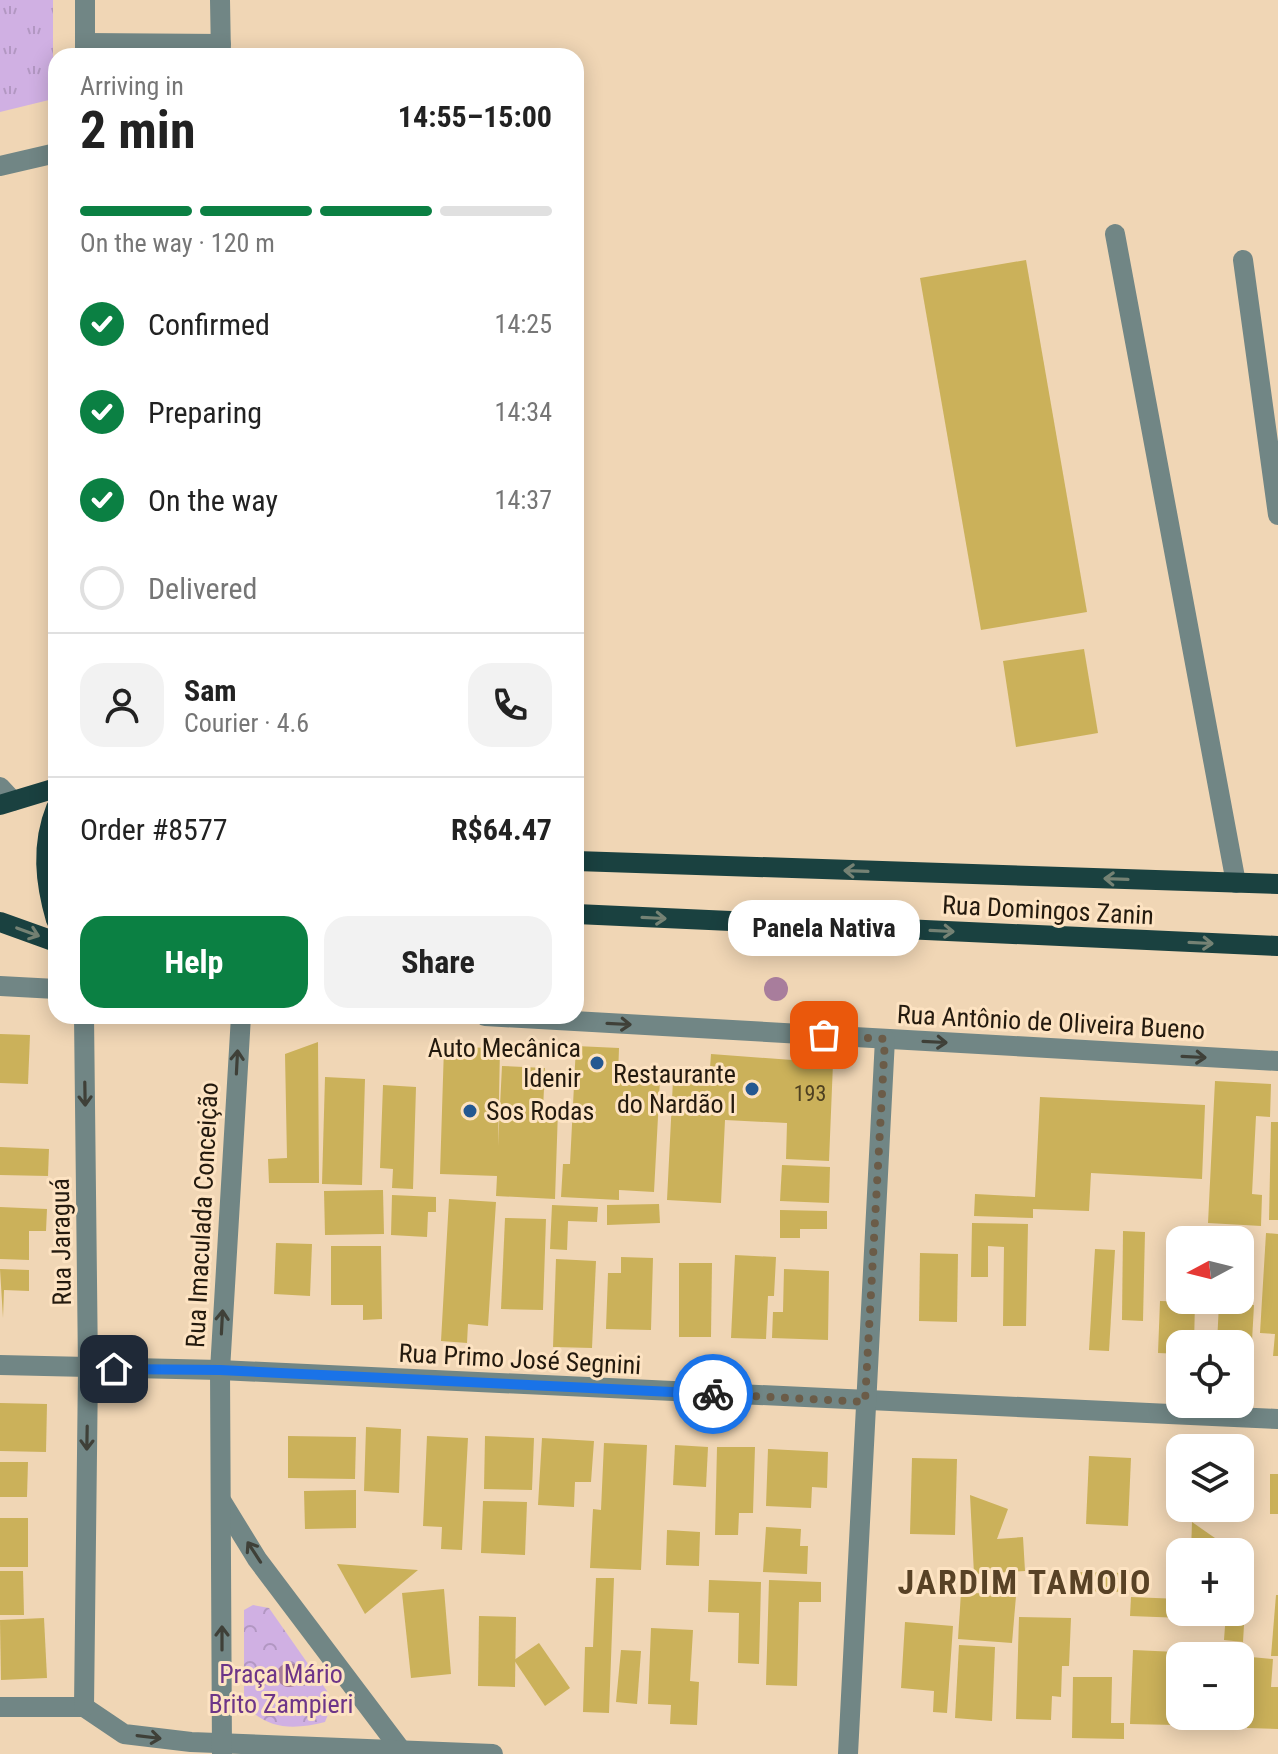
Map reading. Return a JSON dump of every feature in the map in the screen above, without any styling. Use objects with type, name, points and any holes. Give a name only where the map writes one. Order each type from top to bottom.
[{"type":"main road","points":[[4,798],[48,790]]},
{"type":"main road","points":[[48,837],[45,876],[48,888]]},
{"type":"main road","name":"Rua Domingos Zanin","points":[[584,861],[1278,884]]},
{"type":"main road","name":"Rua Domingos Zanin","points":[[584,914],[1278,946]]},
{"type":"main road","points":[[0,922],[48,939]]},
{"type":"street","points":[[85,0],[85,48]]},
{"type":"street","points":[[220,0],[221,48]]},
{"type":"street","points":[[0,166],[48,155]]},
{"type":"street","points":[[1115,234],[1236,883]]},
{"type":"street","points":[[1243,260],[1278,515]]},
{"type":"street","points":[[0,986],[48,989]]},
{"type":"street","name":"Rua Antônio de Oliveira Bueno","points":[[584,1022],[1278,1061]]},
{"type":"street","name":"Rua Jaraguá","points":[[84,1024],[88,1369],[84,1707]]},
{"type":"street","name":"Rua Imaculada Conceição","points":[[222,1749],[220,1370],[241,1024]]},
{"type":"street","points":[[848,1754],[885,1039]]},
{"type":"street","name":"Rua Primo José Segnini","points":[[0,1365],[220,1370],[1278,1419]]},
{"type":"street","points":[[222,1502],[257,1559],[402,1752]]},
{"type":"street","points":[[0,1707],[84,1707],[124,1734],[222,1749],[493,1754]]},
{"type":"green space","points":[[0,0],[53,0],[53,48],[48,48],[48,100],[0,112]]},
{"type":"green space","name":"Praça Mário Brito Zampieri","points":[[253,1605],[269,1608],[327,1691],[331,1707],[325,1722],[281,1726],[262,1719],[244,1704],[244,1610]]},
{"type":"building","points":[[1026,260],[1087,612],[981,630],[920,278]]},
{"type":"building","points":[[1084,649],[1098,733],[1016,747],[1003,661]]},
{"type":"building","points":[[0,1034],[30,1035],[28,1084],[0,1083]]},
{"type":"building","points":[[318,1042],[319,1183],[269,1183],[268,1159],[287,1158],[285,1054]]},
{"type":"building","points":[[576,1046],[619,1048],[618,1077],[660,1079],[654,1192],[619,1190],[619,1200],[561,1197],[563,1164],[570,1164]]},
{"type":"building","points":[[444,1047],[500,1048],[498,1146],[502,1066],[545,1068],[543,1109],[558,1110],[555,1199],[496,1196],[497,1176],[440,1174]]},
{"type":"building","points":[[711,1054],[833,1063],[829,1161],[786,1159],[787,1123],[725,1120],[721,1203],[667,1200],[673,1080],[709,1082]]},
{"type":"building","points":[[325,1077],[365,1079],[362,1185],[322,1184]]},
{"type":"building","points":[[1215,1081],[1271,1084],[1270,1117],[1256,1116],[1252,1194],[1262,1195],[1261,1226],[1208,1223]]},
{"type":"building","points":[[383,1085],[416,1087],[413,1189],[392,1188],[393,1169],[380,1168]]},
{"type":"building","points":[[1040,1097],[1205,1105],[1202,1179],[1091,1173],[1089,1211],[1033,1209],[1033,1218],[974,1216],[975,1194],[1035,1197]]},
{"type":"building","points":[[1271,1122],[1278,1122],[1278,1220],[1269,1220]]},
{"type":"building","points":[[0,1147],[49,1149],[48,1176],[0,1175]]},
{"type":"building","points":[[782,1165],[830,1167],[829,1203],[780,1201]]},
{"type":"building","points":[[383,1190],[384,1234],[325,1235],[324,1191]]},
{"type":"building","points":[[392,1195],[436,1197],[436,1212],[428,1212],[427,1237],[391,1235]]},
{"type":"building","points":[[449,1199],[496,1202],[488,1326],[468,1324],[467,1343],[441,1341]]},
{"type":"building","points":[[659,1204],[660,1223],[607,1225],[607,1205]]},
{"type":"building","points":[[552,1205],[598,1207],[597,1222],[568,1221],[567,1250],[550,1249]]},
{"type":"building","points":[[0,1207],[47,1209],[46,1231],[29,1231],[29,1260],[0,1259]]},
{"type":"building","points":[[780,1210],[827,1211],[827,1229],[800,1229],[800,1238],[780,1238]]},
{"type":"building","points":[[505,1218],[546,1219],[543,1310],[501,1309]]},
{"type":"building","points":[[972,1223],[1028,1224],[1026,1326],[1003,1326],[1004,1247],[988,1246],[988,1277],[971,1277]]},
{"type":"building","points":[[1123,1231],[1145,1232],[1143,1321],[1122,1320]]},
{"type":"building","points":[[1266,1233],[1278,1234],[1278,1356],[1273,1356],[1275,1334],[1260,1333]]},
{"type":"building","points":[[276,1243],[312,1244],[310,1296],[274,1294]]},
{"type":"building","points":[[331,1246],[381,1246],[382,1319],[363,1320],[363,1305],[331,1305]]},
{"type":"building","points":[[1095,1249],[1115,1250],[1109,1351],[1089,1350]]},
{"type":"building","points":[[920,1253],[958,1254],[957,1322],[919,1321]]},
{"type":"building","points":[[735,1255],[776,1257],[774,1296],[768,1296],[766,1339],[731,1338]]},
{"type":"building","points":[[621,1257],[653,1258],[651,1330],[606,1329],[608,1273],[621,1273]]},
{"type":"building","points":[[556,1259],[596,1261],[592,1348],[553,1347]]},
{"type":"building","points":[[679,1263],[712,1263],[711,1337],[679,1337]]},
{"type":"building","points":[[0,1269],[29,1270],[29,1291],[4,1290],[3,1318]]},
{"type":"building","points":[[784,1269],[829,1271],[828,1340],[772,1338],[773,1312],[783,1312]]},
{"type":"building","points":[[1160,1301],[1166,1301],[1166,1314],[1195,1314],[1194,1330],[1166,1330],[1166,1353],[1158,1353]]},
{"type":"building","points":[[1218,1314],[1254,1314],[1253,1330],[1218,1330]]},
{"type":"building","points":[[0,1403],[47,1404],[46,1452],[0,1451]]},
{"type":"building","points":[[366,1427],[401,1429],[399,1493],[364,1491]]},
{"type":"building","points":[[288,1436],[356,1437],[355,1479],[288,1478]]},
{"type":"building","points":[[427,1436],[468,1438],[462,1550],[441,1549],[442,1527],[423,1526]]},
{"type":"building","points":[[485,1436],[534,1438],[532,1490],[484,1489]]},
{"type":"building","points":[[542,1438],[594,1441],[591,1482],[575,1482],[574,1507],[538,1505]]},
{"type":"building","points":[[604,1443],[647,1445],[641,1570],[590,1568],[593,1509],[601,1510]]},
{"type":"building","points":[[675,1445],[708,1447],[706,1487],[673,1485]]},
{"type":"building","points":[[717,1447],[755,1447],[753,1513],[739,1513],[738,1535],[715,1535]]},
{"type":"building","points":[[768,1449],[828,1452],[827,1488],[812,1487],[811,1508],[766,1506]]},
{"type":"building","points":[[1089,1456],[1131,1458],[1128,1526],[1086,1524]]},
{"type":"building","points":[[912,1458],[957,1459],[955,1535],[910,1534]]},
{"type":"building","points":[[0,1462],[28,1462],[27,1497],[0,1497]]},
{"type":"building","points":[[1270,1474],[1278,1474],[1278,1514],[1270,1514]]},
{"type":"building","points":[[356,1490],[356,1528],[305,1529],[304,1491]]},
{"type":"building","points":[[970,1495],[1008,1509],[997,1539],[1023,1537],[1025,1571],[974,1574]]},
{"type":"building","points":[[483,1501],[527,1502],[525,1555],[481,1553]]},
{"type":"building","points":[[0,1518],[28,1518],[28,1567],[0,1567]]},
{"type":"building","points":[[1192,1522],[1215,1538],[1191,1538]]},
{"type":"building","points":[[766,1527],[801,1529],[800,1546],[808,1546],[807,1574],[763,1572]]},
{"type":"building","points":[[667,1530],[700,1532],[699,1566],[666,1565]]},
{"type":"building","points":[[337,1564],[418,1570],[365,1614]]},
{"type":"building","points":[[0,1571],[23,1571],[24,1615],[0,1615]]},
{"type":"building","points":[[1075,1572],[1129,1573],[1129,1592],[1075,1591]]},
{"type":"building","points":[[596,1578],[614,1578],[609,1713],[583,1712],[585,1647],[593,1647]]},
{"type":"building","points":[[709,1580],[761,1582],[759,1664],[738,1663],[739,1613],[708,1612]]},
{"type":"building","points":[[769,1580],[821,1582],[821,1602],[799,1602],[797,1686],[766,1685]]},
{"type":"building","points":[[444,1589],[451,1674],[411,1678],[402,1593]]},
{"type":"building","points":[[961,1592],[1016,1596],[1012,1643],[958,1639]]},
{"type":"building","points":[[1276,1595],[1278,1656],[1271,1656]]},
{"type":"building","points":[[1131,1597],[1166,1598],[1166,1617],[1130,1616]]},
{"type":"building","points":[[479,1616],[516,1617],[515,1687],[478,1686]]},
{"type":"building","points":[[1019,1617],[1071,1618],[1069,1666],[1062,1666],[1061,1697],[1052,1696],[1051,1720],[1016,1719]]},
{"type":"building","points":[[44,1618],[47,1678],[1,1680],[0,1620]]},
{"type":"building","points":[[905,1622],[953,1626],[947,1713],[933,1712],[934,1691],[901,1688]]},
{"type":"building","points":[[1225,1626],[1244,1626],[1243,1642],[1224,1640]]},
{"type":"building","points":[[651,1628],[693,1630],[690,1681],[699,1682],[697,1725],[670,1724],[671,1705],[648,1704]]},
{"type":"building","points":[[539,1643],[570,1688],[545,1706],[514,1660]]},
{"type":"building","points":[[959,1645],[995,1647],[992,1721],[955,1718]]},
{"type":"building","points":[[621,1650],[641,1651],[637,1704],[616,1702]]},
{"type":"building","points":[[1133,1650],[1166,1652],[1166,1725],[1130,1724]]},
{"type":"building","points":[[1254,1657],[1273,1659],[1271,1687],[1278,1687],[1278,1729],[1254,1728]]},
{"type":"building","points":[[1073,1677],[1112,1677],[1111,1723],[1124,1723],[1124,1739],[1072,1738]]},
{"type":"way so far","points":[[713,1394],[865,1402],[885,1039],[824,1035]]},
{"type":"place","name":"Panela Nativa","points":[[824,1035]]},
{"type":"place","name":"Auto Mecânica Idenir","points":[[597,1063]]},
{"type":"place","name":"Restaurante do Nardão I","points":[[752,1089]]},
{"type":"place","name":"Sos Rodas","points":[[470,1111]]},
{"type":"district","name":"JARDIM TAMOIO","points":[[1025,1582]]},
{"type":"route","points":[[114,1369],[220,1370],[713,1394]]}]
